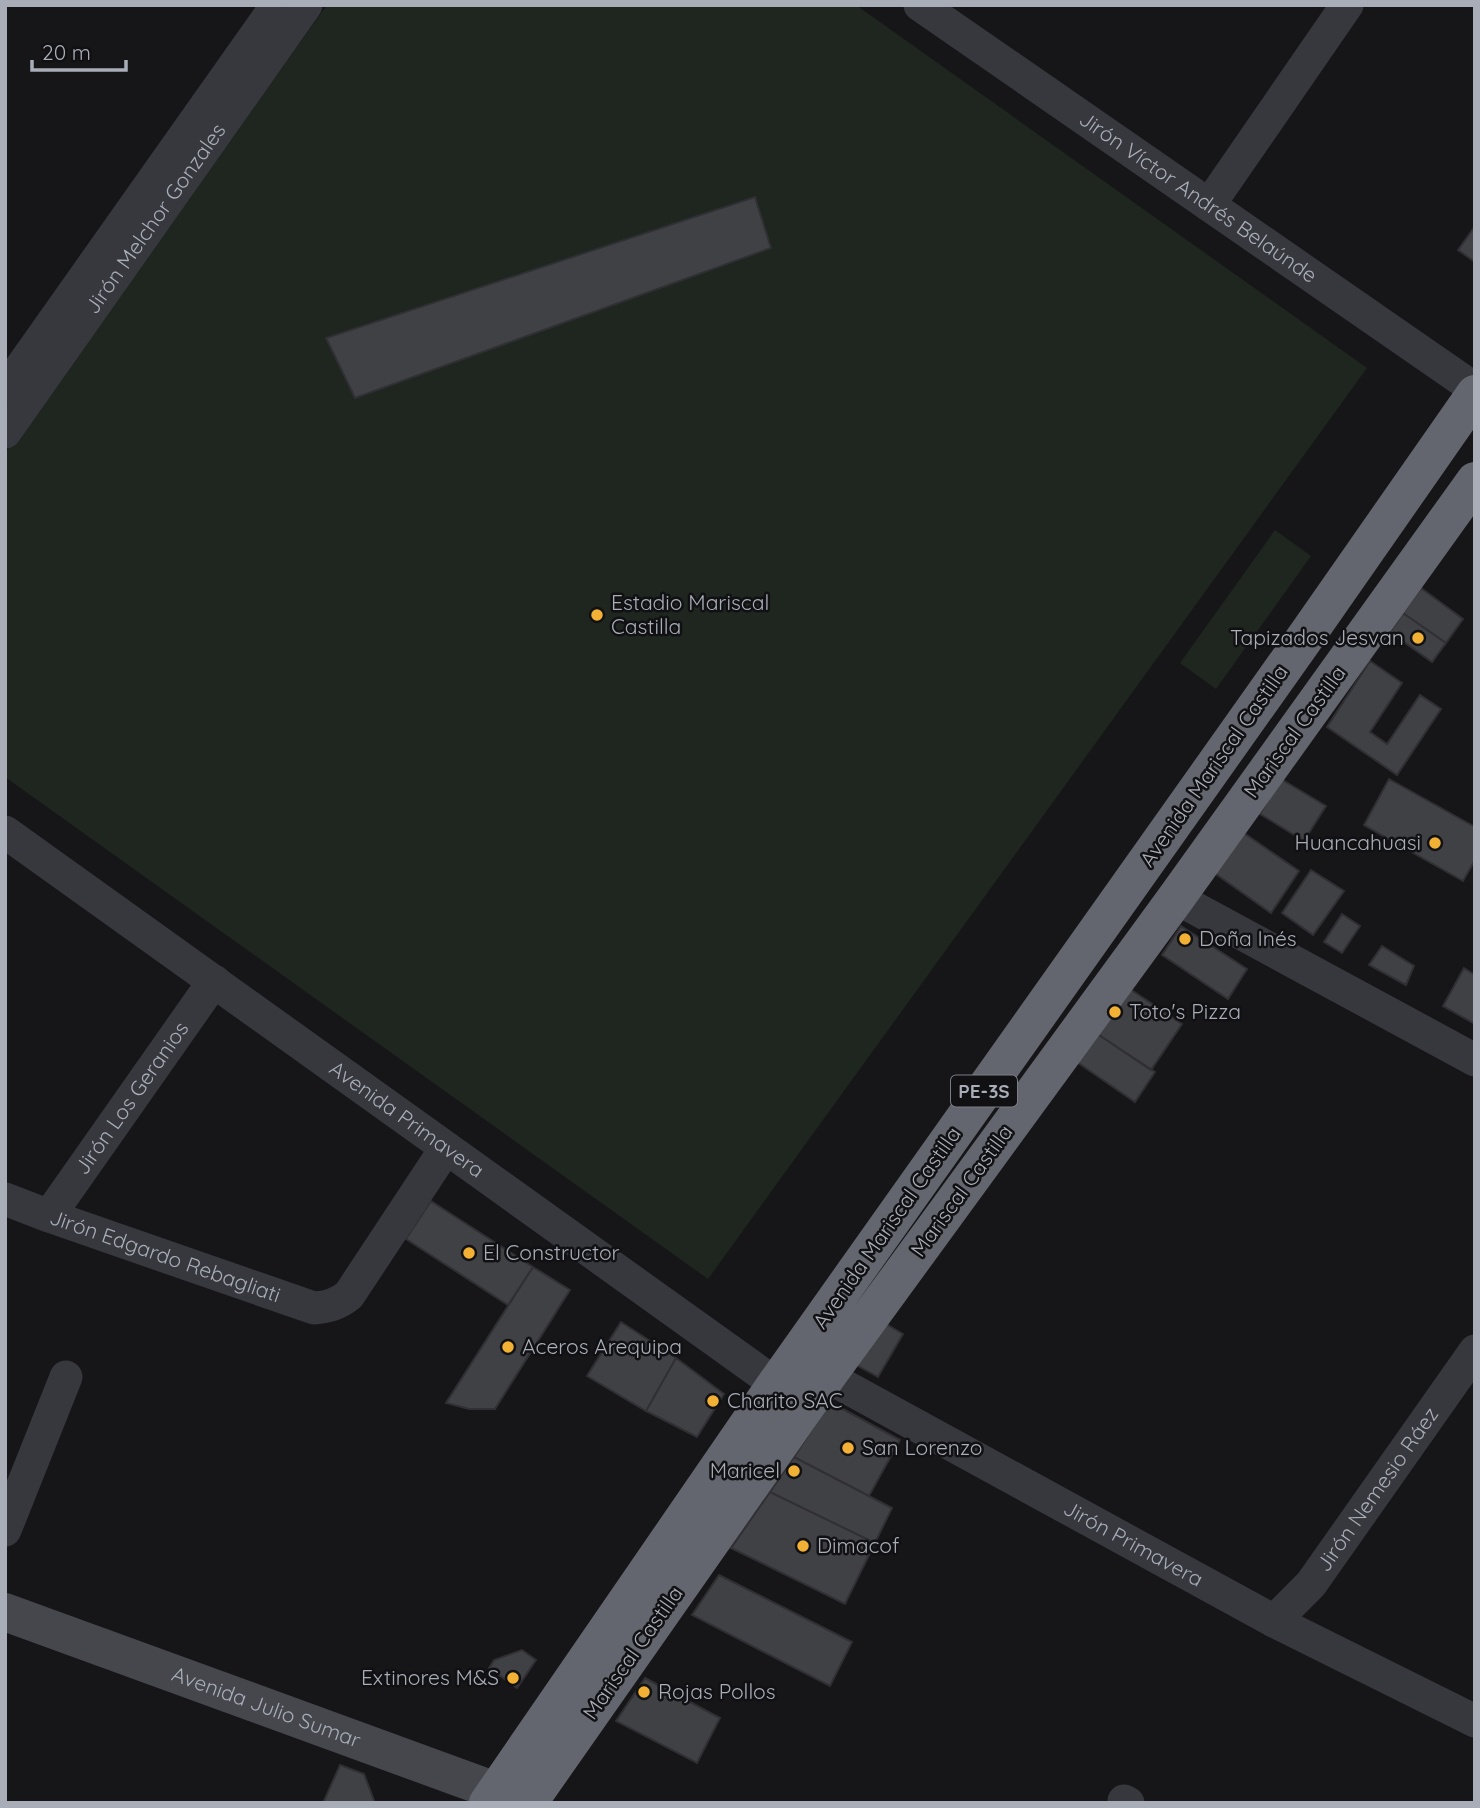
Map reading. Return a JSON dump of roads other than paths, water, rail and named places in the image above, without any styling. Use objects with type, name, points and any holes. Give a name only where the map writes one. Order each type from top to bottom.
[{"type":"highway","name":"Avenida Mariscal Castilla","points":[[514,1800],[1475,392]]},
{"type":"highway","name":"Mariscal Castilla","points":[[801,1382],[1176,898],[1475,481]]},
{"type":"street","name":"Jirón Melchor Gonzales","points":[[5,432],[15,383],[277,5]]},
{"type":"street","name":"Jirón Melchor Gonzales","points":[[15,383],[306,5]]},
{"type":"street","name":"Jirón Víctor Andrés Belaúnde","points":[[920,5],[1475,392]]},
{"type":"street","points":[[1209,205],[1347,5]]},
{"type":"street","name":"Avenida Primavera","points":[[9,843],[214,981],[446,1148],[801,1382]]},
{"type":"street","points":[[1176,898],[1475,1060]]},
{"type":"street","name":"Jirón Los Geranios","points":[[49,1216],[214,981]]},
{"type":"street","name":"Jirón Edgardo Rebagliati","points":[[5,1199],[314,1308],[327,1307],[349,1295],[446,1148]]},
{"type":"street","name":"Jirón Nemesio Ráez","points":[[1274,1621],[1311,1584],[1475,1351]]},
{"type":"street","points":[[5,1530],[18,1462],[66,1377]]},
{"type":"street","name":"Jirón Primavera","points":[[801,1382],[1475,1721]]},
{"type":"street","name":"Avenida Julio Sumar","points":[[5,1612],[514,1800]]},
{"type":"place","name":"Estadio Mariscal Castilla","points":[[597,615]]},
{"type":"place","name":"Tapizados Jesvan","points":[[1418,638]]},
{"type":"place","name":"Huancahuasi","points":[[1435,843]]},
{"type":"place","name":"Doña Inés","points":[[1185,939]]},
{"type":"place","name":"Toto's Pizza","points":[[1115,1012]]},
{"type":"place","name":"El Constructor","points":[[469,1253]]},
{"type":"place","name":"Aceros Arequipa","points":[[508,1347]]},
{"type":"place","name":"Charito SAC","points":[[713,1401]]},
{"type":"place","name":"San Lorenzo","points":[[848,1448]]},
{"type":"place","name":"Maricel","points":[[794,1471]]},
{"type":"place","name":"Dimacof","points":[[803,1546]]},
{"type":"place","name":"Extinores M&S","points":[[513,1678]]},
{"type":"place","name":"Rojas Pollos","points":[[644,1692]]}]
